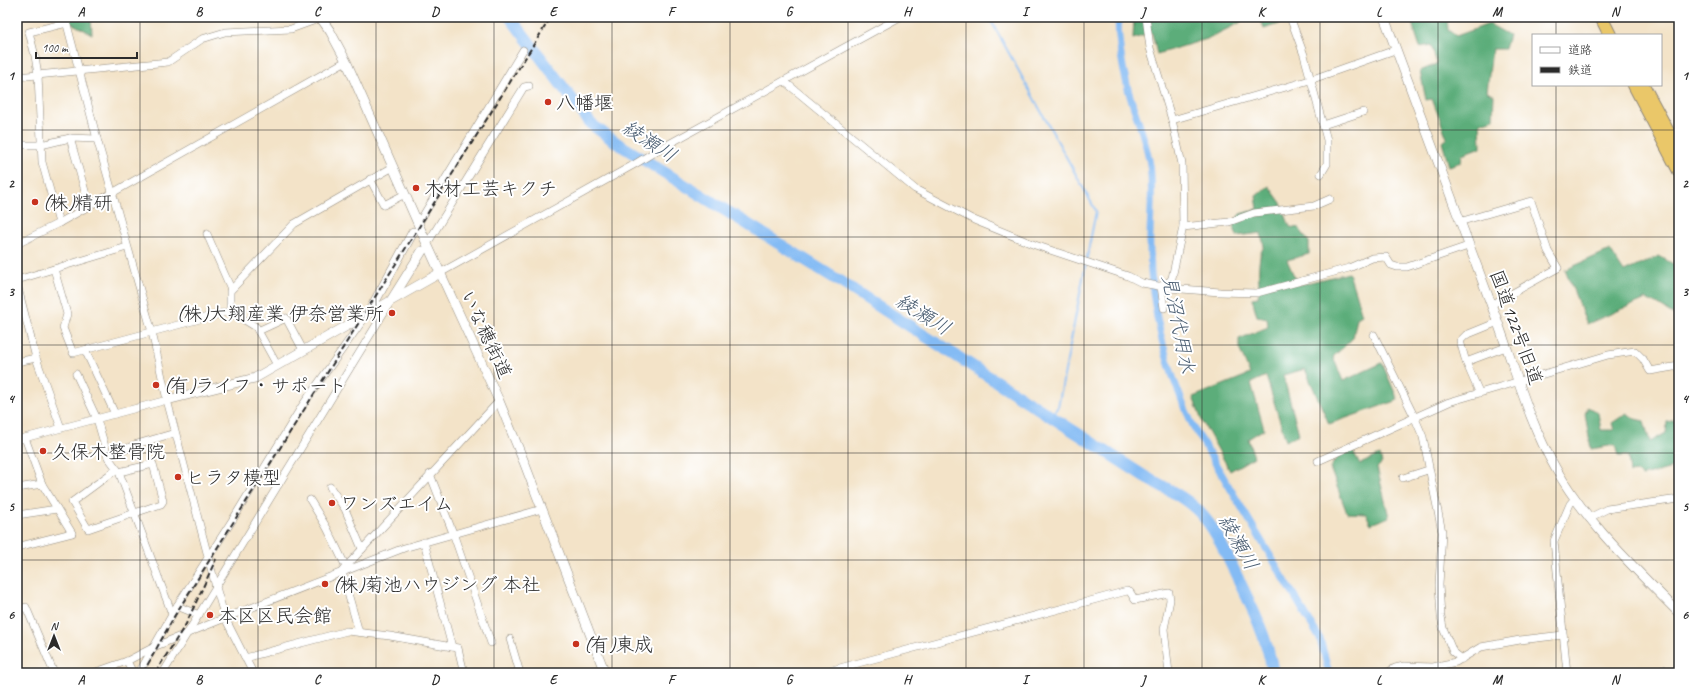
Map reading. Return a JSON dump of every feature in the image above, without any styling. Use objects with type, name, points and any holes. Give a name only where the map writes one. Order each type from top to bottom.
[{"type":"highway","points":[[1601,17],[1610,34]]},
{"type":"highway","points":[[1610,17],[1618,34]]},
{"type":"highway","points":[[1635,86],[1679,171]]},
{"type":"highway","points":[[1644,86],[1679,152]]},
{"type":"street","points":[[17,77],[168,62],[202,39],[225,32],[291,29],[320,17]]},
{"type":"street","name":"いな穂街道","points":[[320,17],[338,45],[346,61],[418,224],[424,247],[440,273],[499,401],[604,671]]},
{"type":"street","points":[[17,440],[255,378],[635,164],[656,150],[900,17]]},
{"type":"street","points":[[1146,17],[1150,48],[1172,120],[1182,164],[1183,227],[1172,278],[1170,281],[1159,286]]},
{"type":"street","points":[[1290,17],[1304,55],[1327,140],[1327,164],[1321,174]]},
{"type":"street","name":"国道122号旧道","points":[[1384,17],[1459,222],[1498,322],[1534,424],[1546,451],[1557,471],[1589,518],[1623,556],[1679,613]]},
{"type":"street","points":[[59,223],[42,162],[38,75],[29,32],[66,20],[96,139],[152,332],[175,432],[216,587],[225,618],[253,673]]},
{"type":"street","points":[[418,224],[523,50]]},
{"type":"street","points":[[1172,120],[1310,80],[1395,50]]},
{"type":"street","points":[[17,244],[59,223],[346,61]]},
{"type":"street","points":[[784,81],[909,184],[925,194],[974,220],[1035,245],[1128,276],[1148,285],[1220,292],[1257,293],[1349,268],[1372,258],[1386,257],[1391,265],[1397,267],[1408,266],[1468,246]]},
{"type":"street","points":[[164,673],[424,247],[524,87],[528,86]]},
{"type":"street","points":[[1323,125],[1363,112]]},
{"type":"street","points":[[17,145],[41,145],[70,138],[96,139]]},
{"type":"street","points":[[70,138],[89,205]]},
{"type":"street","points":[[231,289],[294,224],[393,167]]},
{"type":"street","points":[[370,179],[384,205],[405,194]]},
{"type":"street","points":[[1183,227],[1229,222],[1254,213],[1314,206],[1330,199]]},
{"type":"street","points":[[1459,222],[1531,201],[1548,251],[1558,268],[1491,305]]},
{"type":"street","points":[[139,673],[156,646],[172,614],[208,555],[235,516],[302,406],[368,314],[413,232]]},
{"type":"street","points":[[207,234],[231,289],[230,311]]},
{"type":"street","points":[[17,280],[127,247]]},
{"type":"street","points":[[54,269],[67,314],[63,328],[73,353],[230,311],[256,327],[277,365]]},
{"type":"street","points":[[17,284],[36,358],[61,428]]},
{"type":"street","points":[[1159,286],[1164,308]]},
{"type":"street","points":[[258,331],[286,318],[303,350]]},
{"type":"street","points":[[1479,392],[1466,362],[1460,341],[1466,335],[1498,322]]},
{"type":"street","points":[[1374,335],[1423,437],[1428,470],[1442,532],[1439,585],[1443,628],[1453,652],[1462,658]]},
{"type":"street","points":[[1466,362],[1506,347]]},
{"type":"street","points":[[85,350],[114,414]]},
{"type":"street","points":[[1318,460],[1414,416],[1449,402],[1479,392],[1608,356],[1635,351],[1643,359],[1650,371],[1679,366]]},
{"type":"street","points":[[17,362],[36,358]]},
{"type":"street","points":[[76,374],[97,419],[108,457],[118,471],[172,614]]},
{"type":"street","points":[[344,569],[430,474],[499,401]]},
{"type":"street","points":[[108,457],[137,444],[175,432]]},
{"type":"street","points":[[17,547],[72,533],[42,484],[25,438]]},
{"type":"street","points":[[153,464],[163,501],[162,504],[88,529],[72,502],[118,471],[153,464]]},
{"type":"street","points":[[1403,478],[1428,470]]},
{"type":"street","points":[[430,474],[453,533],[492,643]]},
{"type":"street","points":[[17,488],[42,484]]},
{"type":"street","points":[[330,487],[345,508],[362,549]]},
{"type":"street","points":[[1568,673],[1554,541],[1570,504],[1576,498]]},
{"type":"street","points":[[1589,518],[1607,508],[1679,499]]},
{"type":"street","points":[[310,500],[327,528],[344,569],[359,632]]},
{"type":"street","points":[[17,515],[57,509]]},
{"type":"street","points":[[93,673],[127,661],[156,646],[344,569],[453,533],[542,509]]},
{"type":"street","points":[[424,542],[452,647]]},
{"type":"street","points":[[821,673],[1127,591],[1130,592],[1135,600],[1168,593],[1170,600],[1164,629],[1169,673]]},
{"type":"street","points":[[178,606],[199,615]]},
{"type":"street","points":[[17,610],[26,607],[54,673]]},
{"type":"street","points":[[245,658],[347,631],[390,636],[458,648],[464,673]]},
{"type":"street","points":[[1387,673],[1395,668],[1404,666],[1432,667],[1456,662],[1481,648],[1520,640],[1563,635]]},
{"type":"street","points":[[510,639],[520,673]]},
{"type":"street","points":[[127,661],[133,673]]},
{"type":"street","points":[[1651,673],[1663,669]]},
{"type":"street","points":[[593,673],[604,671]]},
{"type":"green space","points":[[69,17],[91,17],[92,34],[71,23]]},
{"type":"green space","points":[[1134,17],[1242,17],[1241,22],[1207,39],[1157,54],[1152,33],[1133,39]]},
{"type":"green space","points":[[1260,17],[1289,17],[1285,22],[1264,29]]},
{"type":"green space","points":[[1410,17],[1447,17],[1448,30],[1456,36],[1489,24],[1509,35],[1505,49],[1492,49],[1487,92],[1494,95],[1493,119],[1480,123],[1481,147],[1462,154],[1461,162],[1449,166],[1442,142],[1447,138],[1432,99],[1426,100],[1420,71],[1437,64],[1431,45],[1420,47]]},
{"type":"green space","points":[[1269,186],[1281,203],[1290,227],[1299,228],[1309,242],[1309,254],[1287,260],[1298,285],[1349,273],[1362,315],[1357,318],[1353,338],[1333,357],[1343,381],[1382,363],[1398,400],[1329,424],[1305,369],[1283,375],[1299,434],[1286,441],[1266,376],[1251,383],[1264,429],[1248,439],[1254,457],[1230,471],[1202,421],[1193,397],[1250,374],[1239,348],[1239,339],[1268,327],[1267,318],[1257,316],[1252,298],[1258,297],[1259,291],[1259,265],[1261,252],[1264,246],[1261,233],[1237,236],[1233,224],[1240,214],[1258,209],[1256,196]]},
{"type":"green space","points":[[1610,250],[1624,272],[1659,256],[1675,265],[1679,278],[1679,318],[1646,299],[1587,324],[1565,270]]},
{"type":"green space","points":[[1588,407],[1598,413],[1601,430],[1614,430],[1612,423],[1627,413],[1635,419],[1644,421],[1650,442],[1666,433],[1667,422],[1676,420],[1679,422],[1679,466],[1643,476],[1636,472],[1630,473],[1628,456],[1618,456],[1615,445],[1591,449],[1585,414]]},
{"type":"green space","points":[[1353,451],[1360,464],[1380,455],[1382,463],[1377,468],[1389,517],[1371,524],[1366,514],[1347,513],[1330,468],[1339,454]]},
{"type":"waterway","name":"綾瀬川","points":[[510,17],[591,124],[617,143],[836,279],[1144,476],[1190,503],[1207,520],[1218,538],[1261,630],[1273,673]]},
{"type":"waterway","points":[[989,17],[1096,211],[1058,407],[1050,416]]},
{"type":"waterway","name":"見沼代用水","points":[[1118,17],[1124,71],[1128,89],[1146,145],[1150,165],[1152,186],[1150,239],[1153,296],[1162,341],[1175,384],[1193,426],[1320,639],[1329,673]]},
{"type":"railway","points":[[143,673],[175,615],[551,17]]},
{"type":"railway","points":[[155,673],[186,624],[216,559]]},
{"type":"place","name":"八幡堰","points":[[548,102]]},
{"type":"place","name":"木材工芸キクチ","points":[[416,188]]},
{"type":"place","name":"(株)精研","points":[[35,202]]},
{"type":"place","name":"(株)大翔産業 伊奈営業所","points":[[392,313]]},
{"type":"place","name":"(有)ライフ・サポート","points":[[156,385]]},
{"type":"place","name":"久保木整骨院","points":[[43,451]]},
{"type":"place","name":"ヒラタ模型","points":[[178,477]]},
{"type":"place","name":"ワンズエイム","points":[[332,503]]},
{"type":"place","name":"(株)菊池ハウジング 本社","points":[[325,584]]},
{"type":"place","name":"本区区民会館","points":[[210,615]]},
{"type":"place","name":"(有)東成","points":[[576,644]]}]
